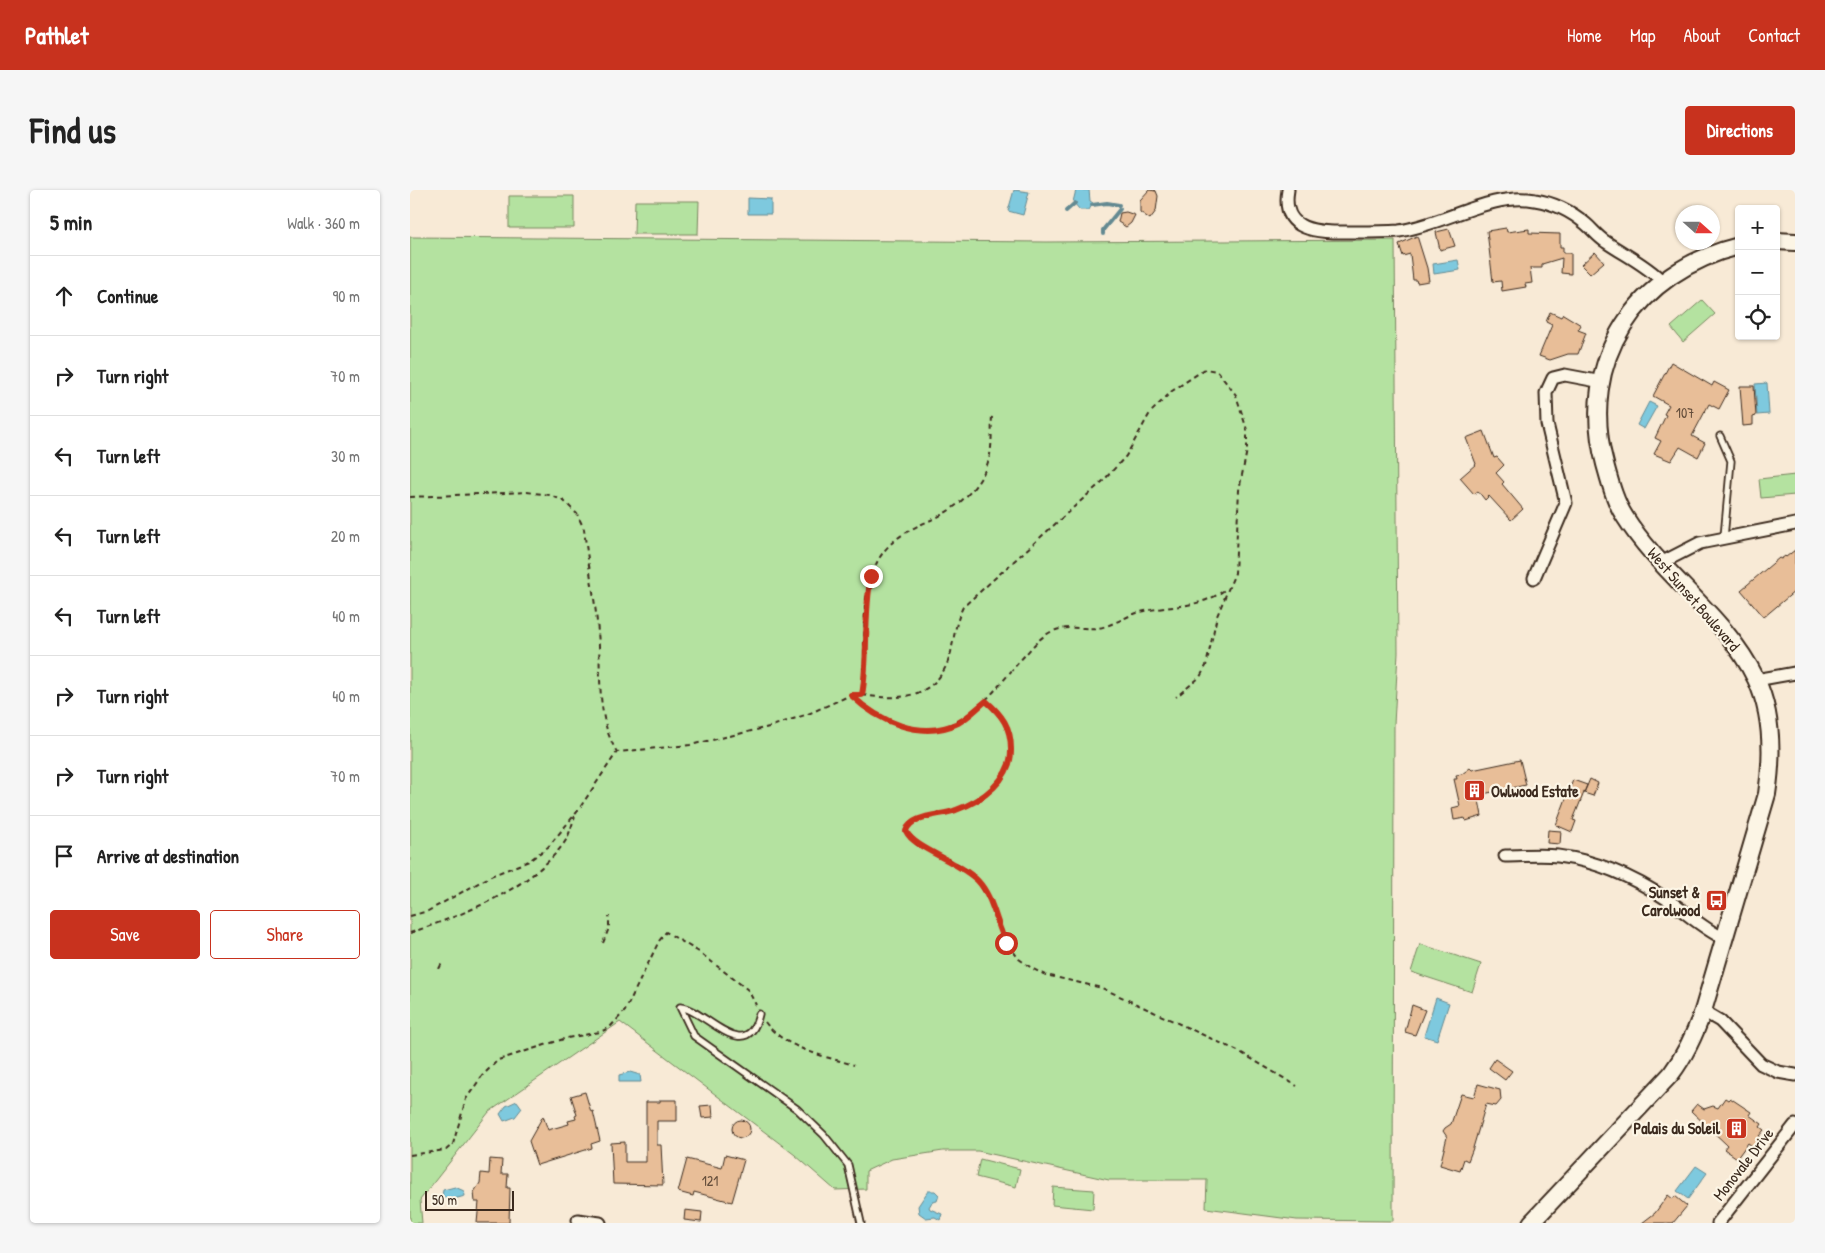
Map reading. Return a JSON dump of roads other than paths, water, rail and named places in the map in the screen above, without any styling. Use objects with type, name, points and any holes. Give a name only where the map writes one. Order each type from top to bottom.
[{"type":"main road","points":[[1780,241],[1795,242]]},
{"type":"main road","name":"West Sunset Boulevard","points":[[1531,1223],[1672,1074],[1694,1038],[1767,794],[1771,768],[1771,741],[1768,718],[1756,680],[1736,644],[1661,563],[1624,517],[1612,487],[1602,451],[1599,426],[1602,382],[1619,332],[1639,303],[1662,281],[1698,260],[1716,252],[1735,247]]},
{"type":"street","points":[[1288,190],[1287,203],[1296,223],[1309,230],[1326,232],[1400,231],[1492,203],[1534,199],[1558,206],[1585,223],[1604,241],[1649,268],[1662,281]]},
{"type":"street","points":[[1534,578],[1566,503],[1547,424],[1546,393],[1553,378],[1565,375],[1602,382]]},
{"type":"street","points":[[1661,563],[1700,542],[1795,524]]},
{"type":"street","points":[[1756,680],[1795,673]]},
{"type":"street","points":[[1504,856],[1558,856],[1589,862],[1618,872],[1651,889],[1708,931],[1725,939]]},
{"type":"street","points":[[1703,1011],[1720,1021],[1761,1064],[1778,1072],[1795,1076]]},
{"type":"street","name":"Monovale Drive","points":[[1718,1223],[1795,1125]]},
{"type":"street","points":[[578,1220],[600,1223]]},
{"type":"lane","points":[[1720,436],[1731,460],[1724,537]]},
{"type":"lane","points":[[759,1014],[756,1025],[749,1034],[740,1036],[731,1034],[690,1010],[680,1007],[694,1036],[798,1109],[824,1135],[848,1165],[861,1223]]},
{"type":"water","points":[[1014,190],[1029,192],[1023,215],[1008,211]]},
{"type":"water","points":[[1076,190],[1089,190],[1090,201],[1093,203],[1089,210],[1080,210],[1073,202]]},
{"type":"water","points":[[748,198],[771,199],[771,214],[748,214]]},
{"type":"water","points":[[1458,260],[1460,270],[1434,274],[1433,264]]},
{"type":"water","points":[[1767,383],[1769,414],[1757,415],[1755,384]]},
{"type":"water","points":[[1649,402],[1657,406],[1644,429],[1637,425]]},
{"type":"water","points":[[1436,998],[1449,1003],[1437,1040],[1424,1036]]},
{"type":"water","points":[[630,1072],[640,1075],[641,1082],[619,1082],[619,1075]]},
{"type":"water","points":[[517,1101],[522,1108],[515,1117],[504,1121],[500,1114],[506,1106]]},
{"type":"water","points":[[1696,1166],[1707,1173],[1688,1199],[1677,1191]]},
{"type":"water","points":[[455,1187],[464,1191],[465,1196],[450,1200],[442,1196],[443,1190]]},
{"type":"water","points":[[928,1191],[935,1191],[939,1195],[937,1201],[932,1202],[929,1207],[942,1214],[940,1220],[935,1217],[926,1218],[919,1213],[918,1206]]},
{"type":"waterway","points":[[1066,211],[1075,203]]},
{"type":"waterway","points":[[1092,205],[1107,203],[1119,205]]},
{"type":"waterway","points":[[1103,234],[1103,230],[1120,209]]},
{"type":"place","name":"Owlwood Estate","points":[[1475,791]]},
{"type":"place","name":"Sunset & Carolwood","points":[[1716,901]]},
{"type":"place","name":"Palais du Soleil","points":[[1736,1128]]}]
